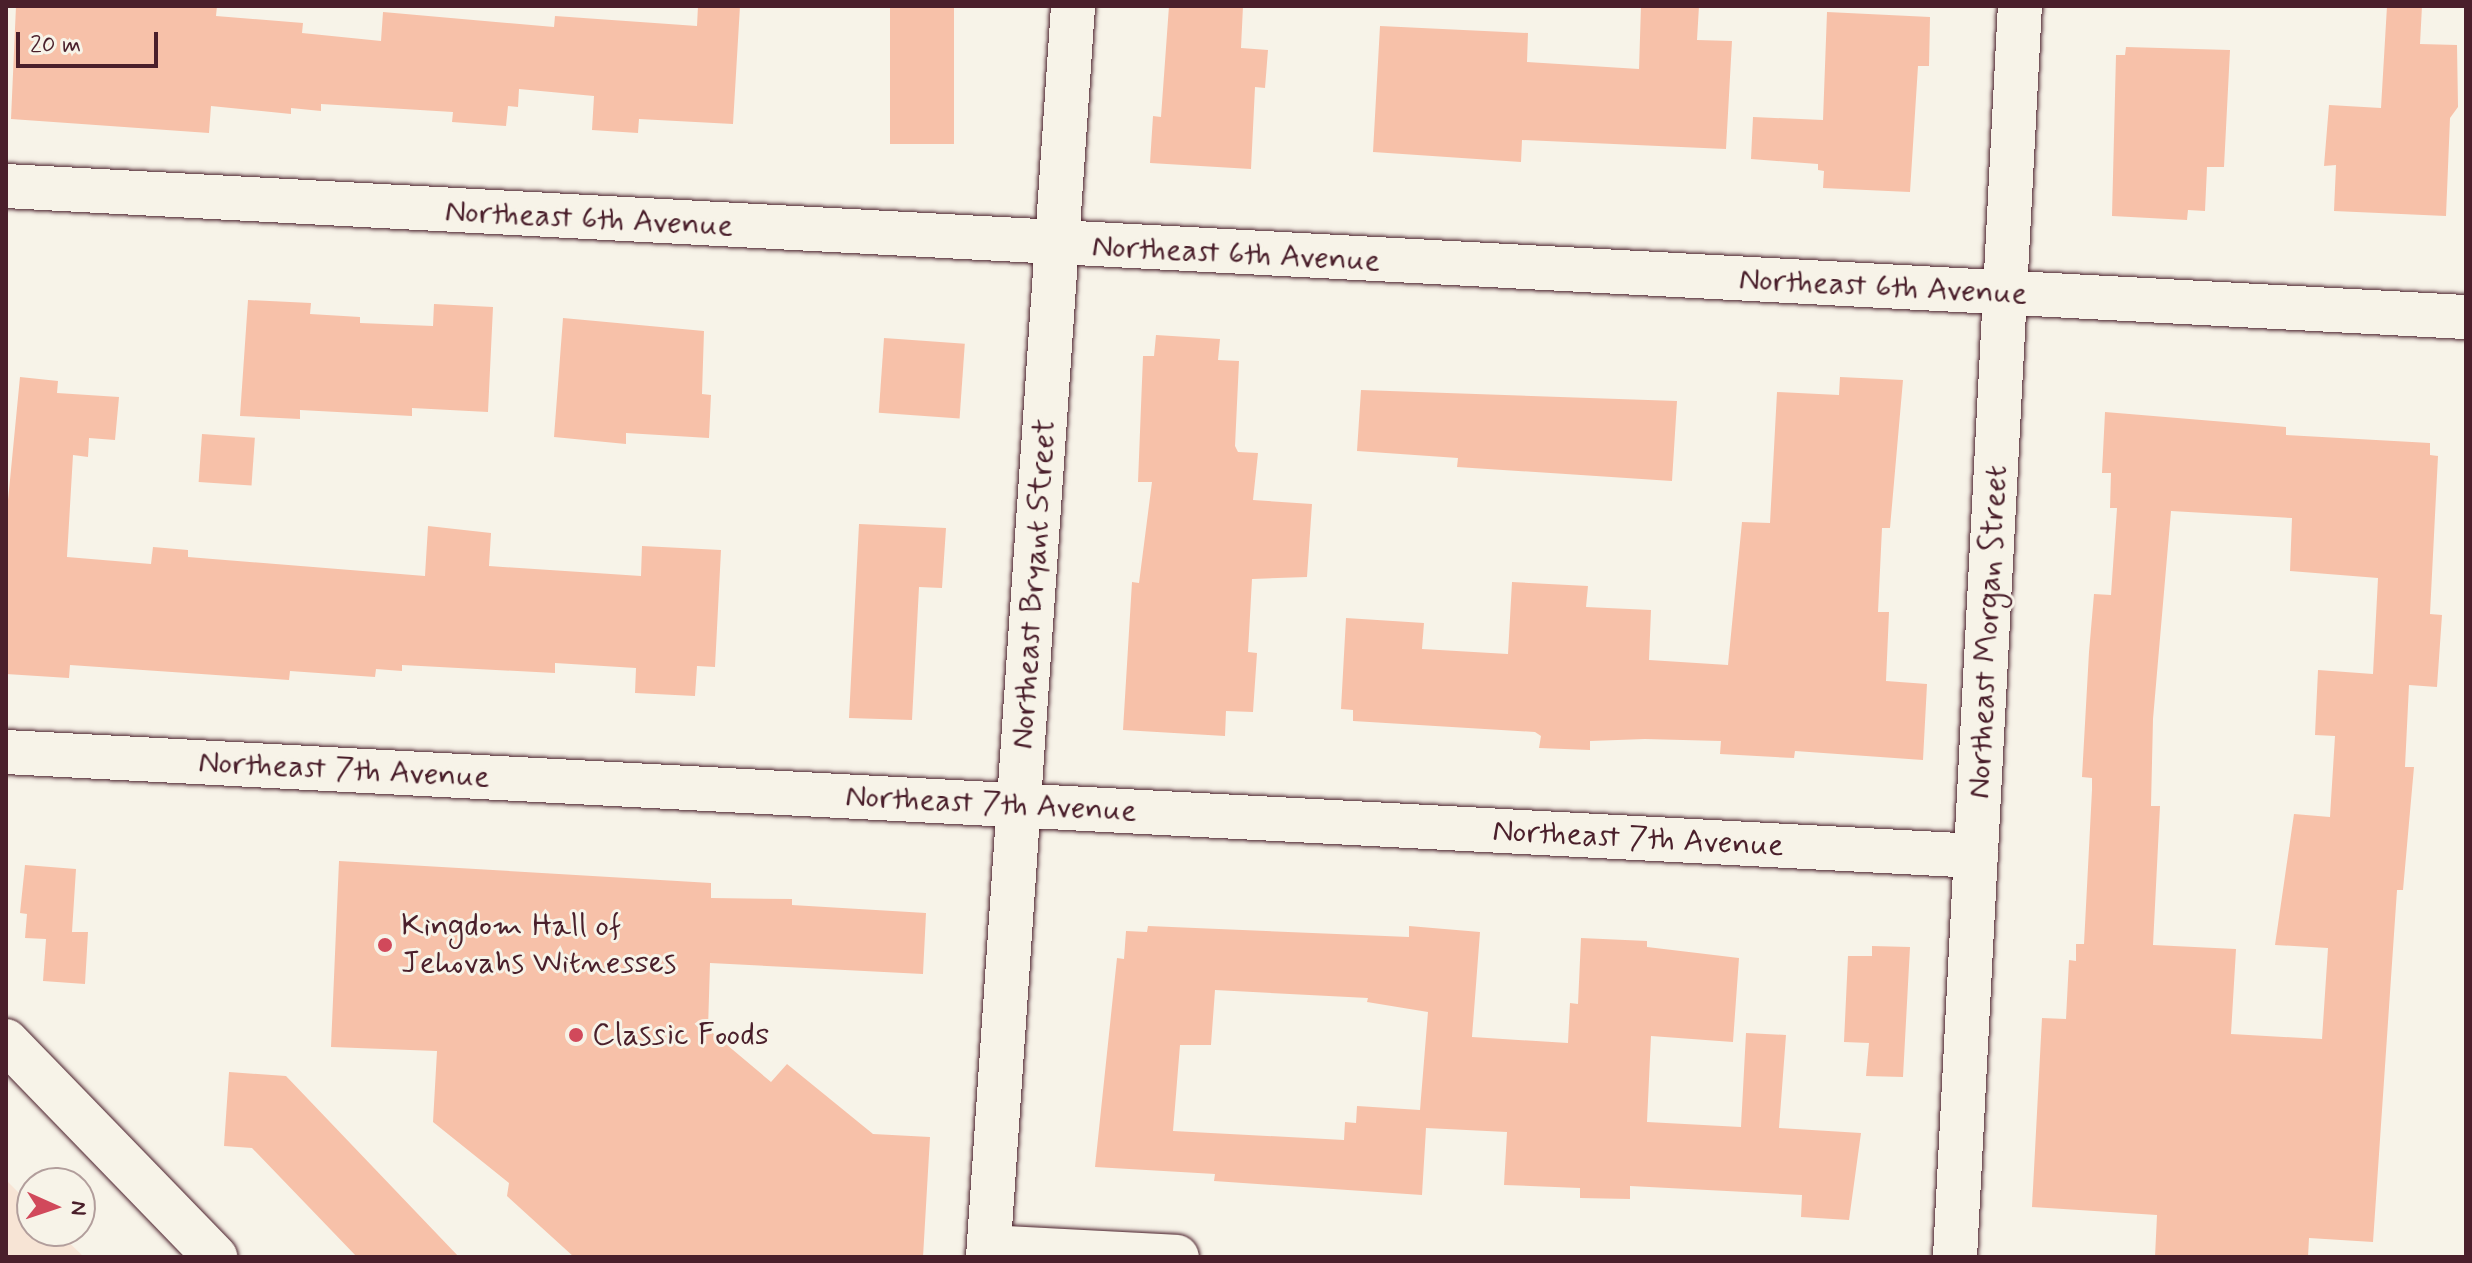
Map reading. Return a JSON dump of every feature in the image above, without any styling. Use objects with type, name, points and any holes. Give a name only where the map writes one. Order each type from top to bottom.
[{"type":"street","name":"Northeast Bryant Street","points":[[988,1252],[1073,6]]},
{"type":"street","name":"Northeast Morgan Street","points":[[1955,1257],[2020,6]]},
{"type":"street","name":"Northeast 6th Avenue","points":[[6,186],[2466,317]]},
{"type":"street","name":"Northeast 7th Avenue","points":[[6,752],[1976,856]]},
{"type":"street","points":[[6,1041],[215,1257]]},
{"type":"street","points":[[988,1252],[1177,1257]]},
{"type":"shaded area","points":[[6,1180],[16,1190],[16,1247],[74,1247],[84,1257],[6,1257]]},
{"type":"building","points":[[16,6],[217,6],[216,16],[303,23],[302,33],[381,41],[383,12],[554,27],[555,16],[697,26],[698,6],[740,6],[733,124],[639,119],[638,133],[592,130],[594,96],[519,89],[518,107],[508,106],[506,126],[452,122],[453,112],[321,104],[321,111],[291,108],[291,114],[211,106],[209,133],[11,119]]},
{"type":"building","points":[[890,6],[954,6],[954,144],[890,144]]},
{"type":"building","points":[[1169,6],[1243,6],[1241,48],[1268,50],[1265,88],[1255,87],[1251,169],[1150,163],[1153,116],[1161,117]]},
{"type":"building","points":[[1641,6],[1699,6],[1697,40],[1732,41],[1726,149],[1522,140],[1521,162],[1373,152],[1380,26],[1528,33],[1527,62],[1639,69]]},
{"type":"building","points":[[2387,6],[2422,6],[2420,44],[2457,45],[2458,107],[2450,118],[2446,216],[2334,211],[2336,165],[2324,166],[2329,105],[2381,108]]},
{"type":"building","points":[[1827,12],[1930,17],[1929,66],[1918,66],[1910,192],[1823,188],[1824,171],[1818,170],[1818,164],[1751,159],[1753,117],[1823,120]]},
{"type":"building","points":[[2126,47],[2230,50],[2224,167],[2207,167],[2205,211],[2188,210],[2187,220],[2112,216],[2116,55],[2125,55]]},
{"type":"building","points":[[248,300],[311,303],[310,314],[360,317],[360,323],[433,326],[434,304],[493,307],[488,412],[412,408],[412,416],[300,410],[300,419],[240,416]]},
{"type":"building","points":[[563,318],[704,331],[702,394],[711,395],[709,438],[626,433],[626,444],[554,437]]},
{"type":"building","points":[[1156,335],[1220,339],[1218,360],[1239,361],[1235,446],[1238,452],[1258,453],[1253,500],[1312,504],[1307,577],[1252,579],[1248,652],[1257,653],[1253,712],[1226,711],[1225,736],[1123,730],[1132,582],[1139,583],[1152,482],[1138,482],[1143,356],[1154,356]]},
{"type":"building","points":[[884,338],[965,344],[960,418],[879,413]]},
{"type":"building","points":[[20,377],[58,381],[57,393],[119,397],[115,440],[89,438],[88,457],[73,455],[67,557],[151,564],[153,547],[188,550],[188,557],[425,576],[428,526],[491,533],[489,566],[641,576],[642,546],[721,550],[715,667],[697,666],[695,696],[635,693],[636,668],[555,663],[555,673],[402,665],[402,671],[376,669],[375,677],[290,671],[289,680],[70,665],[69,678],[6,674],[6,521]]},
{"type":"building","points":[[1840,377],[1903,380],[1890,528],[1882,528],[1878,612],[1889,612],[1886,681],[1927,684],[1923,760],[1795,751],[1794,758],[1720,754],[1721,741],[1590,741],[1590,750],[1539,748],[1541,736],[1535,732],[1353,721],[1353,710],[1341,709],[1346,618],[1424,623],[1422,649],[1508,654],[1512,582],[1588,586],[1586,607],[1651,610],[1649,660],[1728,665],[1742,522],[1770,523],[1777,392],[1839,395]]},
{"type":"building","points":[[1361,390],[1677,401],[1672,481],[1457,467],[1458,458],[1357,451]]},
{"type":"building","points":[[2105,412],[2286,427],[2286,435],[2430,443],[2430,455],[2438,456],[2430,614],[2442,615],[2437,687],[2409,685],[2405,767],[2414,767],[2403,890],[2397,890],[2373,1242],[2309,1238],[2308,1257],[2155,1257],[2157,1215],[2032,1207],[2042,1018],[2066,1019],[2069,960],[2076,961],[2076,944],[2084,944],[2092,790],[2092,778],[2082,777],[2089,652],[2094,594],[2111,595],[2117,508],[2110,508],[2111,473],[2102,473]],"holes":[[[2171,511],[2292,518],[2290,571],[2378,578],[2373,674],[2318,670],[2315,735],[2335,736],[2330,817],[2294,814],[2275,945],[2328,948],[2322,1039],[2231,1034],[2236,949],[2153,945],[2160,806],[2151,806],[2153,719]]]},
{"type":"building","points":[[202,434],[255,438],[252,486],[199,482]]},
{"type":"building","points":[[859,524],[946,528],[942,588],[919,587],[912,720],[849,718]]},
{"type":"building","name":"Classic Foods","points":[[339,861],[711,883],[711,898],[792,899],[792,905],[926,913],[923,974],[710,963],[708,1029],[771,1082],[787,1064],[873,1134],[930,1137],[923,1257],[574,1257],[507,1196],[509,1183],[433,1122],[437,1051],[331,1047]]},
{"type":"building","points":[[25,865],[76,869],[72,932],[88,932],[85,984],[43,981],[46,939],[25,938],[27,914],[20,913]]},
{"type":"building","points":[[1148,926],[1409,937],[1409,926],[1480,932],[1472,1037],[1568,1043],[1570,1003],[1578,1004],[1581,938],[1647,941],[1647,947],[1739,958],[1733,1042],[1651,1036],[1647,1122],[1741,1127],[1746,1033],[1786,1035],[1779,1128],[1861,1133],[1849,1220],[1801,1217],[1802,1195],[1630,1186],[1630,1199],[1580,1198],[1580,1188],[1504,1185],[1507,1132],[1426,1128],[1422,1195],[1214,1181],[1215,1174],[1095,1167],[1117,958],[1124,959],[1126,931],[1147,932]],"holes":[[[1215,990],[1368,998],[1367,1002],[1428,1012],[1420,1110],[1357,1106],[1356,1123],[1345,1122],[1344,1140],[1173,1131],[1180,1045],[1211,1045]]]},
{"type":"building","points":[[1872,946],[1910,947],[1903,1077],[1866,1076],[1869,1043],[1844,1042],[1848,956],[1872,956]]},
{"type":"building","points":[[229,1072],[286,1076],[459,1257],[357,1257],[252,1148],[224,1146]]},
{"type":"place","name":"Kingdom Hall of Jehovahs Witnesses","points":[[385,945]]},
{"type":"place","name":"Classic Foods","points":[[576,1035]]}]
